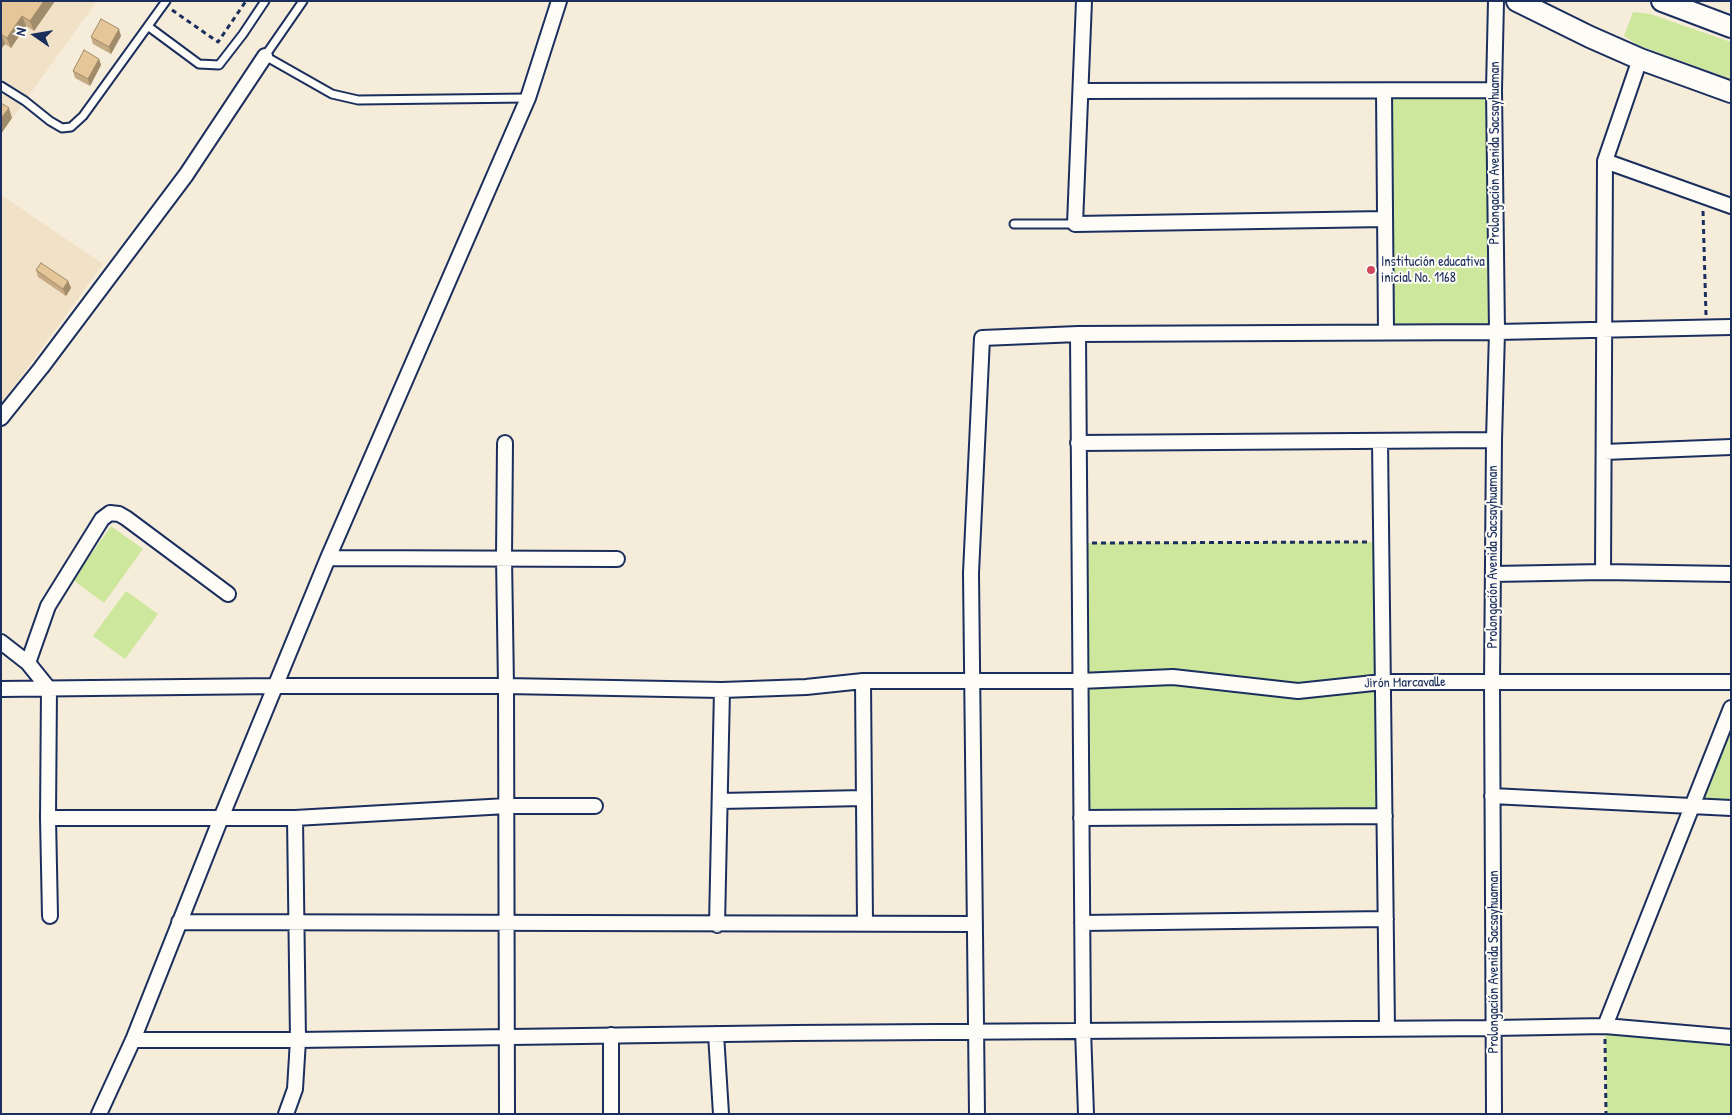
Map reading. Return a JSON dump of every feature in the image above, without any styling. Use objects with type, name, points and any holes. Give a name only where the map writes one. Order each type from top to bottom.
[{"type":"main road","points":[[1517,1],[1640,59],[1731,92]]},
{"type":"main road","points":[[1662,1],[1731,27]]},
{"type":"street","points":[[99,1114],[133,1040],[221,818],[328,558],[528,98],[559,1]]},
{"type":"street","points":[[1084,1],[1075,224],[1384,219]]},
{"type":"street","name":"Prolongación Avenida Sacsayhuaman","points":[[1494,1114],[1492,683],[1497,332],[1494,90],[1496,1]]},
{"type":"street","points":[[2,415],[47,360],[186,175],[266,56]]},
{"type":"street","points":[[1603,572],[1605,161],[1640,59]]},
{"type":"street","points":[[1081,92],[1494,90]]},
{"type":"street","points":[[1384,91],[1386,332]]},
{"type":"street","points":[[1605,161],[1731,206]]},
{"type":"street","points":[[977,1114],[971,573],[982,338],[1078,334],[1497,332],[1731,326]]},
{"type":"street","points":[[1078,334],[1083,1030],[1086,1114]]},
{"type":"street","points":[[1078,443],[1494,440]]},
{"type":"street","points":[[1380,441],[1387,1029]]},
{"type":"street","points":[[505,443],[507,1114]]},
{"type":"street","points":[[1604,452],[1731,448]]},
{"type":"street","points":[[28,663],[48,606],[102,519],[110,513],[119,514],[126,518],[228,594]]},
{"type":"street","points":[[328,558],[504,557],[617,559]]},
{"type":"street","points":[[1493,574],[1603,572],[1731,574]]},
{"type":"street","points":[[1,642],[28,663],[49,689],[48,818],[50,916]]},
{"type":"street","name":"Jirón Marcavalle","points":[[1,690],[276,686],[506,686],[722,690],[863,682],[971,680],[1080,682],[1173,677],[1298,691],[1383,682],[1731,682]]},
{"type":"street","points":[[863,682],[865,923]]},
{"type":"street","points":[[717,925],[722,690]]},
{"type":"street","points":[[1604,1026],[1731,708]]},
{"type":"street","points":[[1492,796],[1731,808]]},
{"type":"street","points":[[720,801],[864,798]]},
{"type":"street","points":[[48,818],[295,818],[506,806],[595,806]]},
{"type":"street","points":[[1081,818],[1385,816]]},
{"type":"street","points":[[286,1114],[295,1089],[298,1040],[295,818]]},
{"type":"street","points":[[1082,923],[1386,918]]},
{"type":"street","points":[[179,922],[717,925],[974,924]]},
{"type":"street","points":[[133,1040],[298,1040],[507,1036],[1604,1026],[1730,1035]]},
{"type":"street","points":[[716,1034],[720,1114]]},
{"type":"street","points":[[611,1035],[611,1114]]},
{"type":"lane","points":[[149,27],[199,64],[218,65],[243,34],[265,1]]},
{"type":"lane","points":[[303,1],[266,56],[332,94],[358,100],[528,98]]},
{"type":"lane","points":[[1,86],[25,101],[50,121],[62,128],[71,128],[83,116],[166,4]]},
{"type":"lane","points":[[1014,224],[1075,224]]},
{"type":"path","points":[[166,4],[218,42],[244,2]]},
{"type":"path","points":[[1703,196],[1706,328]]},
{"type":"path","points":[[1079,543],[1381,542]]},
{"type":"path","points":[[1604,1026],[1606,1114]]},
{"type":"shaded area","points":[[1,1],[97,1],[1,134]]},
{"type":"shaded area","points":[[1,195],[103,264],[1,404]]},
{"type":"green space","points":[[1633,12],[1650,14],[1731,42],[1731,79],[1638,45],[1624,36]]},
{"type":"green space","points":[[1494,90],[1497,332],[1386,332],[1384,91]]},
{"type":"green space","points":[[111,526],[143,549],[104,603],[73,580]]},
{"type":"green space","points":[[1381,542],[1385,816],[1081,818],[1079,543]]},
{"type":"green space","points":[[126,591],[158,614],[125,659],[93,636]]},
{"type":"green space","points":[[1731,712],[1731,807],[1694,805]]},
{"type":"green space","points":[[1605,1027],[1731,1039],[1731,1114],[1607,1114]]},
{"type":"building","points":[[1,1],[44,1],[30,21],[22,16],[7,38],[1,34]]},
{"type":"building","points":[[101,19],[119,29],[109,47],[91,37]]},
{"type":"building","points":[[84,50],[99,59],[88,79],[73,71]]},
{"type":"building","points":[[1,103],[9,108],[1,118]]},
{"type":"building","points":[[41,263],[68,281],[63,289],[36,270]]},
{"type":"place","name":"Institución educativa inicial No. 1168","points":[[1371,270]]}]
